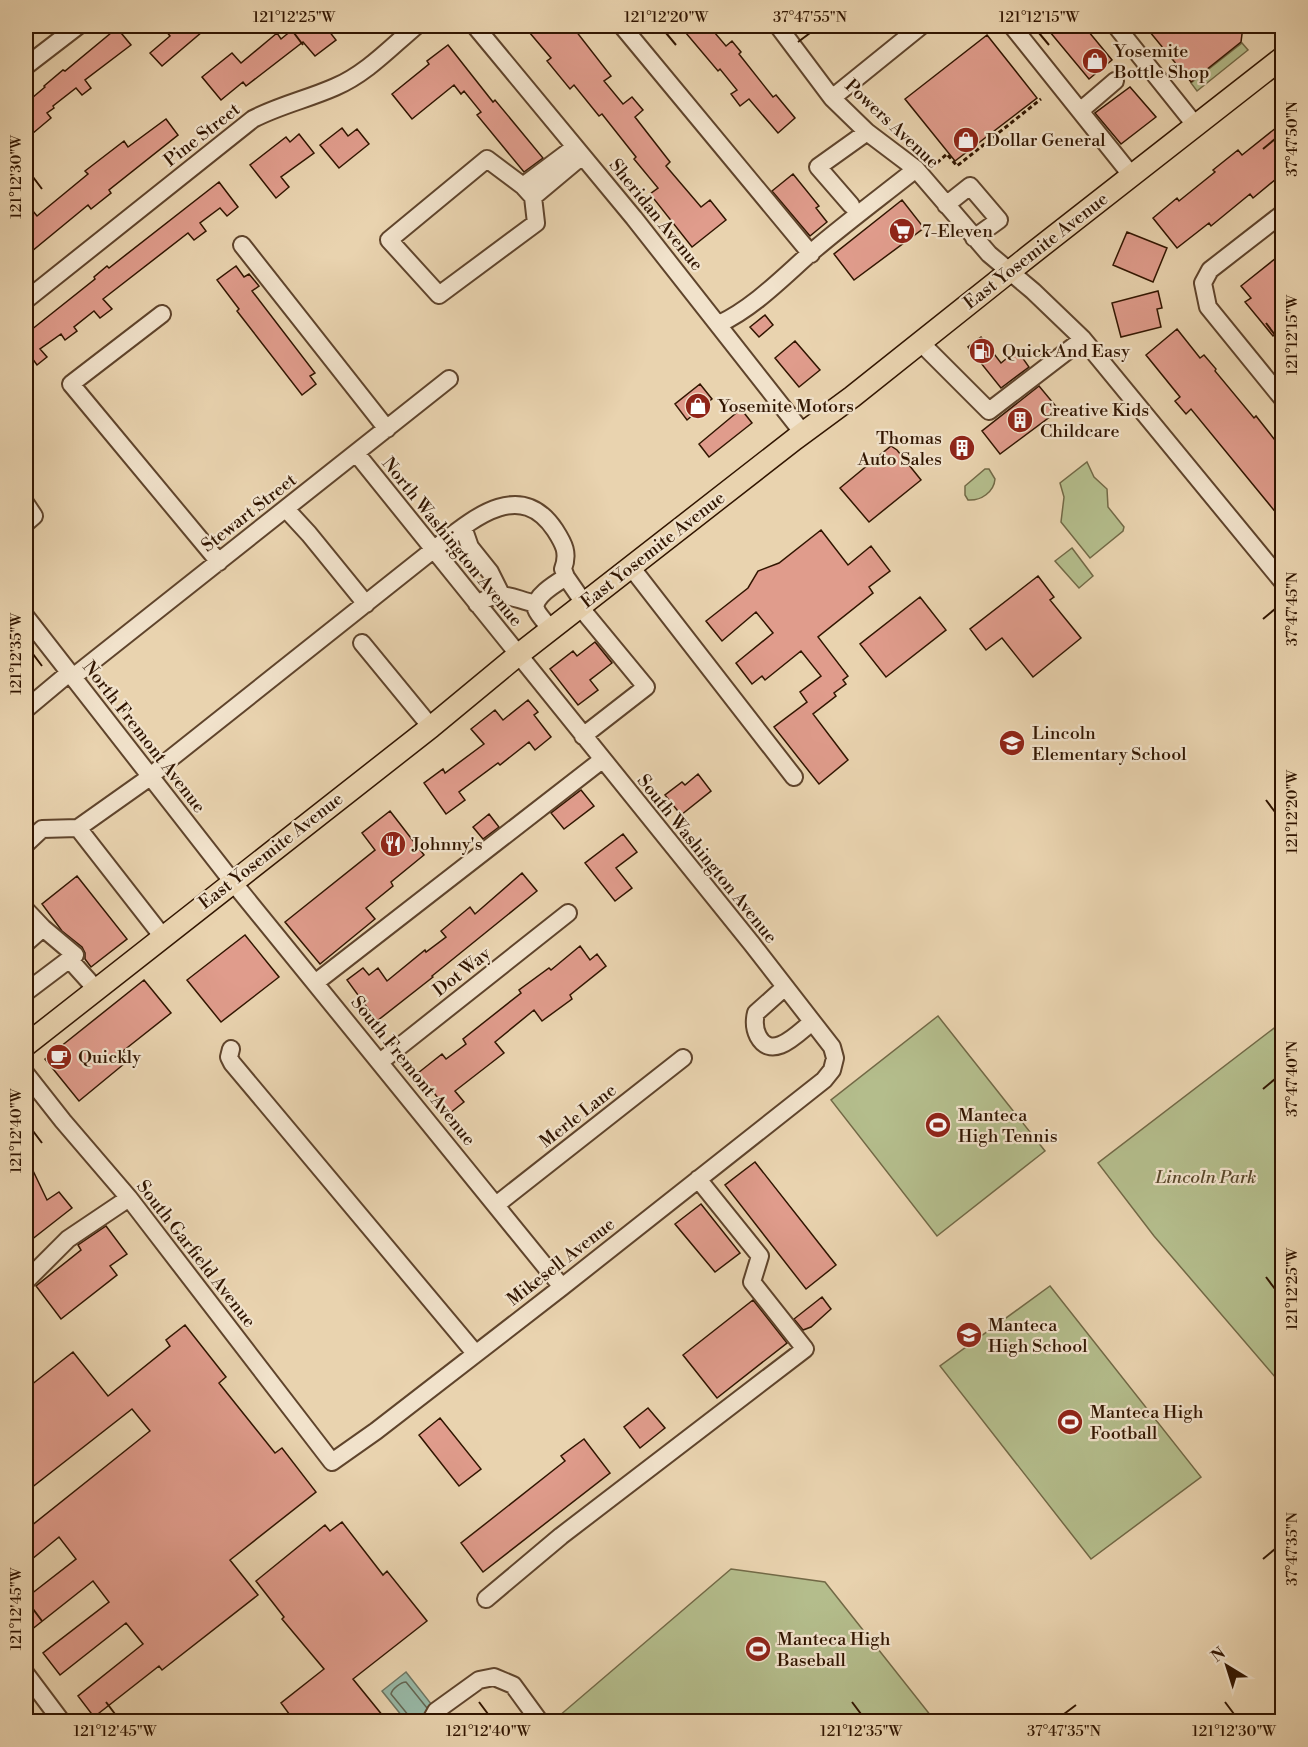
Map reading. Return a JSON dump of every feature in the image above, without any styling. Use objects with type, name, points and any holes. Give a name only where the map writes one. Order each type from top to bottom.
[{"type":"main road","name":"East Yosemite Avenue","points":[[26,1045],[431,727],[551,629],[852,397],[1282,58]]},
{"type":"street","points":[[26,66],[78,26]]},
{"type":"street","name":"Pine Street","points":[[26,300],[253,119],[272,109],[335,87],[358,75],[416,26]]},
{"type":"street","name":"Sheridan Avenue","points":[[475,26],[718,324],[803,433]]},
{"type":"street","points":[[622,26],[811,254]]},
{"type":"street","name":"Powers Avenue","points":[[778,26],[832,98],[867,132],[916,169],[989,254],[1033,291],[1083,339],[1282,581]]},
{"type":"street","points":[[832,98],[921,26]]},
{"type":"street","points":[[1012,26],[1132,176]]},
{"type":"street","points":[[1116,26],[1196,126]]},
{"type":"street","points":[[1080,111],[1115,81]]},
{"type":"street","points":[[851,205],[818,167],[867,132]]},
{"type":"street","points":[[528,191],[579,152]]},
{"type":"street","points":[[487,159],[528,191],[536,223],[439,295],[389,240],[487,159]]},
{"type":"street","points":[[718,324],[735,316],[916,169]]},
{"type":"street","points":[[946,205],[970,186],[999,220],[974,238]]},
{"type":"street","points":[[1282,214],[1210,270],[1203,283],[1208,307],[1282,398]]},
{"type":"street","points":[[242,245],[387,429]]},
{"type":"street","points":[[162,314],[71,384],[219,562]]},
{"type":"street","points":[[921,343],[989,411],[1083,339]]},
{"type":"street","name":"Stewart Street","points":[[26,710],[219,562],[449,379]]},
{"type":"street","name":"North Washington Avenue","points":[[356,453],[518,655]]},
{"type":"street","points":[[26,504],[34,516],[26,523]]},
{"type":"street","points":[[26,844],[42,829],[78,828],[150,777],[463,527],[488,511],[504,506],[525,504],[534,508],[551,524],[564,544],[567,558],[563,569],[566,578],[582,605],[645,687],[583,736]]},
{"type":"street","points":[[286,509],[366,604]]},
{"type":"street","points":[[463,527],[470,547],[490,572],[501,594]]},
{"type":"street","points":[[631,567],[795,777]]},
{"type":"street","points":[[551,629],[536,609],[536,604],[541,595],[566,578]]},
{"type":"street","points":[[477,604],[488,597],[501,594],[536,604]]},
{"type":"street","name":"North Fremont Avenue","points":[[26,617],[232,881]]},
{"type":"street","points":[[362,643],[431,727]]},
{"type":"street","name":"South Washington Avenue","points":[[518,655],[832,1047],[835,1058],[832,1070],[811,1090]]},
{"type":"street","points":[[315,983],[602,760]]},
{"type":"street","points":[[78,828],[163,937]]},
{"type":"street","name":"South Fremont Avenue","points":[[232,881],[562,1287]]},
{"type":"street","points":[[26,910],[75,955],[26,992]]},
{"type":"street","name":"Dot Way","points":[[380,1062],[568,913]]},
{"type":"street","points":[[26,943],[43,928]]},
{"type":"street","points":[[69,959],[96,989]]},
{"type":"street","points":[[785,987],[756,1013],[755,1028],[759,1038],[773,1048],[782,1045],[812,1022]]},
{"type":"street","points":[[231,1049],[229,1056],[232,1063],[475,1353]]},
{"type":"street","name":"Merle Lane","points":[[496,1205],[684,1058]]},
{"type":"street","name":"South Garfield Avenue","points":[[26,1074],[129,1198],[332,1462]]},
{"type":"street","name":"Mikesell Avenue","points":[[332,1462],[376,1431],[562,1287],[811,1090]]},
{"type":"street","points":[[486,1599],[561,1536],[805,1348],[752,1282],[760,1256],[698,1179]]},
{"type":"street","points":[[26,1281],[68,1239],[129,1198]]},
{"type":"street","points":[[26,1674],[62,1722]]},
{"type":"street","points":[[430,1722],[436,1711],[479,1680],[495,1677],[513,1685],[532,1719]]},
{"type":"path","points":[[937,164],[947,154],[957,166],[1041,99]]},
{"type":"green space","points":[[1242,43],[1248,50],[1197,91],[1191,83]]},
{"type":"green space","points":[[1087,462],[1094,477],[1107,489],[1108,507],[1124,527],[1123,531],[1090,558],[1061,522],[1064,497],[1060,483]]},
{"type":"green space","points":[[985,469],[989,469],[995,479],[992,488],[982,497],[968,500],[965,495],[965,486]]},
{"type":"green space","points":[[1072,548],[1093,576],[1079,588],[1055,561]]},
{"type":"green space","name":"Manteca High Tennis","points":[[938,1016],[1045,1151],[937,1236],[831,1100]]},
{"type":"green space","name":"Lincoln Park","points":[[1282,1022],[1282,1302],[1279,1305],[1282,1316],[1282,1385],[1154,1236],[1098,1163]]},
{"type":"green space","name":"Manteca High Football","points":[[1050,1286],[1201,1477],[1091,1559],[940,1366]]},
{"type":"green space","name":"Manteca High Baseball","points":[[731,1569],[825,1582],[935,1721],[563,1721],[559,1716]]},
{"type":"water","points":[[406,1672],[439,1714],[430,1721],[406,1721],[382,1691]]},
{"type":"building","points":[[162,26],[209,26],[162,66],[150,53],[170,36]]},
{"type":"building","points":[[297,26],[325,26],[336,40],[315,56],[303,42],[246,86],[243,82],[221,100],[202,77],[232,53],[241,63],[277,33],[281,39]]},
{"type":"building","points":[[524,26],[572,26],[611,76],[604,81],[623,104],[632,97],[643,110],[635,117],[670,162],[666,166],[701,207],[710,200],[726,220],[692,247],[650,194],[658,188],[634,159],[636,157],[602,114],[599,116],[574,85],[570,89],[547,61],[551,58]]},
{"type":"building","points":[[680,26],[709,26],[726,46],[732,41],[741,52],[739,54],[773,97],[776,95],[795,118],[778,133],[749,99],[740,106],[731,94],[737,90]]},
{"type":"building","points":[[1045,26],[1084,26],[1112,60],[1089,79]]},
{"type":"building","points":[[1145,26],[1243,26],[1241,42],[1191,82]]},
{"type":"building","points":[[117,28],[131,45],[85,80],[91,88],[82,95],[76,88],[53,106],[54,108],[47,113],[51,118],[26,139],[26,103],[63,70],[65,71]]},
{"type":"building","points":[[987,35],[1037,98],[955,161],[905,99]]},
{"type":"building","points":[[448,45],[493,102],[495,100],[543,158],[524,172],[477,115],[481,112],[464,91],[461,94],[454,85],[412,119],[392,94]]},
{"type":"building","points":[[1130,87],[1156,117],[1121,144],[1095,113]]},
{"type":"building","points":[[166,119],[178,135],[109,190],[111,193],[91,209],[88,205],[26,256],[26,217],[33,211],[37,216],[88,174],[85,171],[124,141],[128,147]]},
{"type":"building","points":[[1282,123],[1282,174],[1253,198],[1250,194],[1211,226],[1209,223],[1177,248],[1153,218],[1177,198],[1179,201],[1238,150],[1242,155]]},
{"type":"building","points":[[342,128],[348,136],[357,129],[369,144],[339,168],[320,145]]},
{"type":"building","points":[[299,134],[314,153],[281,177],[289,187],[276,198],[250,165],[286,137],[290,142]]},
{"type":"building","points":[[793,174],[819,206],[816,208],[827,222],[810,236],[772,191]]},
{"type":"building","points":[[219,182],[238,207],[227,216],[220,208],[200,223],[206,231],[194,240],[188,233],[103,299],[112,309],[100,318],[94,311],[74,327],[77,331],[65,340],[61,334],[40,349],[47,357],[37,365],[32,358],[26,363],[26,334],[95,279],[94,277],[107,266],[109,268]]},
{"type":"building","points":[[902,200],[924,228],[854,280],[834,254]]},
{"type":"building","points":[[1127,232],[1167,248],[1153,282],[1113,265]]},
{"type":"building","points":[[1276,258],[1282,266],[1282,328],[1273,336],[1245,302],[1251,298],[1241,286]]},
{"type":"building","points":[[236,266],[244,277],[249,274],[259,286],[252,291],[315,373],[310,376],[316,384],[302,395],[237,311],[239,309],[217,280]]},
{"type":"building","points":[[1158,291],[1162,308],[1157,309],[1161,327],[1121,337],[1112,303]]},
{"type":"building","points":[[765,315],[773,325],[759,337],[750,327]]},
{"type":"building","points":[[1177,329],[1200,358],[1204,355],[1282,449],[1282,520],[1191,409],[1186,414],[1175,401],[1180,397],[1146,355]]},
{"type":"building","points":[[981,337],[1001,363],[1017,350],[1029,367],[1001,388],[968,347]]},
{"type":"building","points":[[795,341],[820,370],[799,387],[775,358]]},
{"type":"building","points":[[700,384],[712,399],[687,420],[675,404]]},
{"type":"building","name":"Creative Kids Childcare","points":[[1039,386],[1059,410],[1000,454],[982,431]]},
{"type":"building","points":[[741,409],[752,423],[709,457],[699,444]]},
{"type":"building","points":[[891,446],[897,450],[921,480],[869,522],[840,488]]},
{"type":"building","points":[[821,530],[848,565],[871,546],[890,571],[869,587],[873,593],[818,637],[848,676],[843,680],[846,684],[834,693],[836,696],[813,714],[848,760],[819,784],[774,727],[807,702],[800,692],[821,676],[801,651],[765,680],[762,676],[752,684],[736,663],[773,633],[756,612],[722,641],[706,621],[748,588],[758,571],[779,563]]},
{"type":"building","points":[[1038,576],[1054,597],[1050,600],[1081,638],[1033,677],[1002,638],[986,650],[970,629]]},
{"type":"building","points":[[920,597],[946,630],[886,677],[860,644]]},
{"type":"building","points":[[595,642],[612,663],[590,680],[598,690],[578,705],[550,669],[573,651],[577,656]]},
{"type":"building","points":[[528,700],[538,712],[534,715],[551,737],[535,750],[529,742],[500,765],[498,763],[459,792],[465,800],[446,814],[424,783],[443,769],[445,773],[484,744],[471,729],[495,710],[503,720]]},
{"type":"building","points":[[698,774],[711,791],[681,815],[665,795],[682,782],[685,785]]},
{"type":"building","points":[[581,790],[594,806],[564,829],[551,813]]},
{"type":"building","points":[[390,811],[424,855],[391,882],[393,886],[366,908],[375,919],[320,964],[285,922],[375,850],[362,833]]},
{"type":"building","points":[[489,814],[499,827],[483,839],[473,827]]},
{"type":"building","points":[[623,834],[637,852],[616,868],[632,888],[615,901],[585,863]]},
{"type":"building","points":[[522,873],[537,891],[377,1021],[347,980],[363,968],[369,975],[378,968],[387,981],[425,950],[426,952],[446,937],[441,931],[470,907],[475,914]]},
{"type":"building","points":[[77,876],[127,939],[91,967],[85,959],[82,947],[62,931],[42,904]]},
{"type":"building","points":[[245,935],[279,977],[221,1022],[187,980]]},
{"type":"building","points":[[580,946],[590,960],[597,954],[606,966],[570,995],[572,999],[542,1021],[534,1010],[495,1042],[504,1053],[455,1091],[464,1102],[450,1113],[418,1073],[442,1054],[446,1059],[466,1044],[463,1039],[521,993],[519,990],[549,968],[551,970]]},
{"type":"building","points":[[144,980],[171,1013],[123,1051],[130,1059],[79,1101],[45,1059]]},
{"type":"building","points":[[26,1156],[47,1200],[59,1192],[72,1208],[26,1244]]},
{"type":"building","points":[[755,1162],[836,1265],[806,1289],[725,1185]]},
{"type":"building","points":[[701,1204],[740,1253],[715,1272],[675,1224]]},
{"type":"building","points":[[106,1226],[127,1254],[110,1266],[117,1275],[61,1319],[36,1286],[81,1250],[78,1245]]},
{"type":"building","points":[[822,1297],[831,1309],[811,1327],[803,1330],[794,1319]]},
{"type":"building","points":[[753,1300],[787,1343],[717,1398],[683,1355]]},
{"type":"building","points":[[185,1325],[226,1377],[219,1383],[275,1453],[282,1448],[316,1492],[230,1560],[258,1595],[162,1670],[159,1666],[94,1717],[78,1696],[143,1644],[126,1623],[60,1675],[43,1653],[109,1602],[93,1581],[26,1634],[26,1598],[76,1559],[59,1537],[26,1564],[26,1530],[150,1431],[132,1409],[26,1492],[26,1389],[73,1352],[108,1396],[170,1346],[166,1340]]},
{"type":"building","points":[[648,1408],[665,1428],[640,1448],[624,1427]]},
{"type":"building","points":[[440,1418],[481,1469],[459,1486],[419,1435]]},
{"type":"building","points":[[584,1439],[610,1473],[483,1572],[461,1543],[565,1461],[561,1456]]},
{"type":"building","points":[[342,1522],[383,1575],[387,1571],[427,1621],[353,1679],[383,1716],[376,1722],[295,1722],[281,1703],[324,1669],[282,1619],[284,1617],[256,1581],[325,1525],[330,1531]]},
{"type":"place","name":"Yosemite Bottle Shop","points":[[1095,61]]},
{"type":"place","name":"Dollar General","points":[[966,140]]},
{"type":"place","name":"7-Eleven","points":[[902,231]]},
{"type":"place","name":"Quick And Easy","points":[[982,351]]},
{"type":"place","name":"Yosemite Motors","points":[[698,406]]},
{"type":"place","name":"Creative Kids Childcare","points":[[1020,420]]},
{"type":"place","name":"Thomas Auto Sales","points":[[962,448]]},
{"type":"place","name":"Lincoln Elementary School","points":[[1012,743]]},
{"type":"place","name":"Johnny's","points":[[393,844]]},
{"type":"place","name":"Quickly","points":[[59,1057]]},
{"type":"place","name":"Manteca High Tennis","points":[[938,1125]]},
{"type":"place","name":"Manteca High School","points":[[969,1335]]},
{"type":"place","name":"Manteca High Football","points":[[1070,1422]]},
{"type":"place","name":"Manteca High Baseball","points":[[758,1649]]}]
